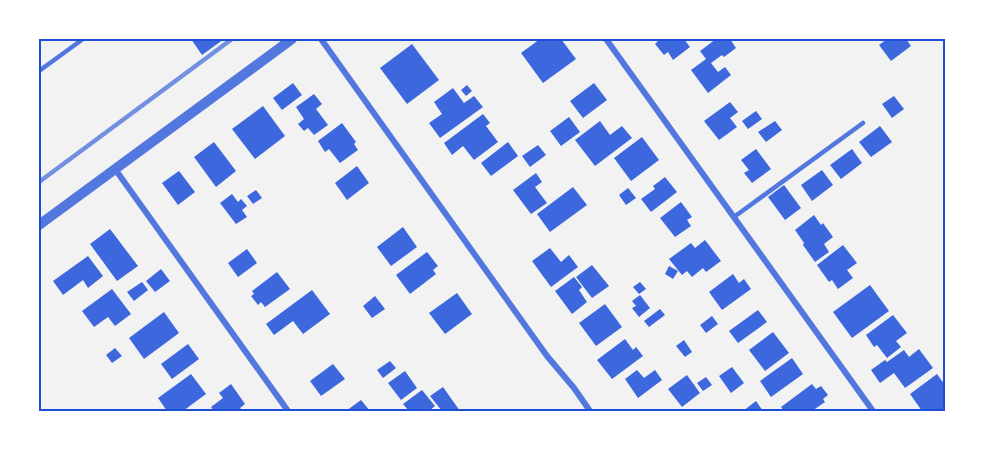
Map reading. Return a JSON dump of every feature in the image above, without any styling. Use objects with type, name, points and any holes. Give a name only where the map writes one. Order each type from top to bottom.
[{"type":"street","points":[[39,225],[292,39]]},
{"type":"street","points":[[321,39],[546,356],[574,388],[590,411]]},
{"type":"street","points":[[606,39],[873,411]]},
{"type":"street","points":[[115,169],[288,411]]},
{"type":"lane","points":[[39,70],[83,39]]},
{"type":"lane","points":[[734,217],[863,123]]},
{"type":"building","points":[[191,39],[224,39],[202,55]]},
{"type":"building","points":[[540,39],[561,39],[576,59],[543,83],[521,53]]},
{"type":"building","points":[[657,39],[684,39],[690,47],[673,60],[668,52],[664,55],[655,44]]},
{"type":"building","points":[[716,39],[730,39],[736,48],[711,63],[718,72],[725,67],[731,75],[708,93],[691,70],[706,59],[700,51]]},
{"type":"building","points":[[887,39],[906,39],[911,46],[891,61],[879,45]]},
{"type":"building","points":[[412,44],[439,80],[407,104],[380,68]]},
{"type":"building","points":[[293,83],[302,95],[282,110],[273,98]]},
{"type":"building","points":[[594,83],[607,100],[583,118],[570,101]]},
{"type":"building","points":[[467,85],[472,91],[466,96],[461,90]]},
{"type":"building","points":[[453,88],[464,103],[474,96],[483,107],[440,138],[429,123],[442,114],[434,102]]},
{"type":"building","points":[[314,94],[322,104],[316,109],[328,125],[314,135],[308,128],[304,131],[298,124],[304,119],[296,107]]},
{"type":"building","points":[[894,96],[904,109],[892,118],[882,104]]},
{"type":"building","points":[[730,102],[738,112],[730,118],[737,127],[719,140],[704,121]]},
{"type":"building","points":[[263,106],[285,136],[255,159],[232,129]]},
{"type":"building","points":[[756,111],[762,119],[748,129],[742,121]]},
{"type":"building","points":[[483,114],[490,123],[486,126],[498,142],[474,160],[463,146],[452,155],[444,143]]},
{"type":"building","points":[[569,117],[580,132],[561,146],[550,131]]},
{"type":"building","points":[[600,121],[610,135],[622,126],[632,138],[595,166],[575,140]]},
{"type":"building","points":[[775,121],[782,130],[766,142],[758,132]]},
{"type":"building","points":[[342,123],[356,142],[354,144],[358,150],[340,163],[329,149],[325,152],[318,141]]},
{"type":"building","points":[[880,126],[892,142],[871,157],[859,142]]},
{"type":"building","points":[[642,137],[659,160],[631,181],[614,158]]},
{"type":"building","points":[[214,142],[236,171],[216,187],[194,157]]},
{"type":"building","points":[[508,142],[518,156],[491,176],[481,163]]},
{"type":"building","points":[[538,145],[546,155],[530,167],[522,156]]},
{"type":"building","points":[[756,149],[771,169],[752,183],[744,173],[749,170],[741,160]]},
{"type":"building","points":[[852,149],[862,163],[841,179],[830,165]]},
{"type":"building","points":[[357,166],[369,183],[347,200],[335,183]]},
{"type":"building","points":[[822,170],[833,185],[812,201],[801,185]]},
{"type":"building","points":[[179,171],[195,192],[178,205],[162,183]]},
{"type":"building","points":[[536,173],[542,182],[535,187],[547,203],[531,214],[513,190]]},
{"type":"building","points":[[665,177],[677,192],[651,212],[641,199],[655,189],[653,186]]},
{"type":"building","points":[[784,185],[801,208],[785,220],[768,197]]},
{"type":"building","points":[[573,187],[587,205],[550,232],[537,214]]},
{"type":"building","points":[[628,188],[636,198],[626,205],[619,195]]},
{"type":"building","points":[[256,190],[262,198],[253,204],[247,196]]},
{"type":"building","points":[[232,194],[238,202],[241,199],[247,206],[242,210],[247,217],[236,224],[220,203]]},
{"type":"building","points":[[681,202],[692,217],[687,220],[691,226],[675,237],[660,218]]},
{"type":"building","points":[[814,215],[833,237],[824,244],[829,252],[815,262],[795,230]]},
{"type":"building","points":[[403,227],[417,247],[391,266],[377,247]]},
{"type":"building","points":[[110,229],[138,266],[117,281],[90,244]]},
{"type":"building","points":[[705,240],[721,261],[706,272],[703,268],[692,277],[687,271],[682,275],[669,259],[691,243],[695,248]]},
{"type":"building","points":[[843,245],[857,263],[847,270],[853,278],[838,289],[832,280],[829,282],[817,265]]},
{"type":"building","points":[[550,248],[561,262],[569,255],[578,267],[551,287],[532,261]]},
{"type":"building","points":[[247,249],[257,263],[238,277],[228,263]]},
{"type":"building","points":[[427,252],[438,266],[433,270],[436,274],[410,294],[396,275]]},
{"type":"building","points":[[88,256],[103,276],[88,288],[83,280],[63,295],[53,281]]},
{"type":"building","points":[[592,265],[609,286],[592,298],[576,277]]},
{"type":"building","points":[[669,266],[678,271],[673,279],[665,274]]},
{"type":"building","points":[[161,269],[170,281],[155,292],[146,281]]},
{"type":"building","points":[[277,272],[290,289],[265,307],[261,302],[258,305],[251,296],[254,294],[252,291]]},
{"type":"building","points":[[733,274],[739,283],[744,279],[751,289],[722,310],[709,292]]},
{"type":"building","points":[[574,277],[582,287],[579,290],[587,302],[572,314],[555,291]]},
{"type":"building","points":[[142,282],[148,290],[134,301],[127,292]]},
{"type":"building","points":[[640,282],[646,289],[639,294],[633,287]]},
{"type":"building","points":[[870,285],[889,311],[852,338],[833,312]]},
{"type":"building","points":[[112,289],[131,314],[115,326],[108,317],[94,327],[82,311]]},
{"type":"building","points":[[312,290],[330,314],[303,334],[293,321],[274,335],[266,324]]},
{"type":"building","points":[[457,293],[472,314],[445,334],[429,313]]},
{"type":"building","points":[[640,295],[650,308],[639,317],[632,308],[636,306],[632,301]]},
{"type":"building","points":[[375,296],[385,309],[372,318],[363,306]]},
{"type":"building","points":[[605,304],[622,327],[596,346],[579,323]]},
{"type":"building","points":[[660,309],[665,315],[649,327],[644,321]]},
{"type":"building","points":[[758,310],[767,322],[738,343],[729,331]]},
{"type":"building","points":[[164,312],[179,333],[144,359],[129,338]]},
{"type":"building","points":[[893,315],[907,333],[896,341],[901,347],[887,358],[877,345],[874,347],[866,335]]},
{"type":"building","points":[[712,316],[718,324],[706,333],[700,325]]},
{"type":"building","points":[[773,332],[789,353],[765,371],[749,350]]},
{"type":"building","points":[[625,339],[633,350],[636,347],[643,356],[612,379],[597,360]]},
{"type":"building","points":[[684,340],[692,352],[685,357],[676,346]]},
{"type":"building","points":[[188,344],[199,359],[172,379],[161,364]]},
{"type":"building","points":[[115,348],[122,356],[112,363],[106,355]]},
{"type":"building","points":[[919,349],[933,368],[905,388],[894,373],[880,383],[871,370],[904,350],[909,357]]},
{"type":"building","points":[[792,358],[803,374],[771,397],[760,381]]},
{"type":"building","points":[[390,361],[396,368],[383,378],[377,370]]},
{"type":"building","points":[[333,364],[345,379],[321,396],[310,381]]},
{"type":"building","points":[[732,367],[744,383],[731,393],[719,376]]},
{"type":"building","points":[[637,370],[644,378],[655,370],[662,380],[638,398],[625,379]]},
{"type":"building","points":[[405,371],[417,388],[401,400],[388,383]]},
{"type":"building","points":[[191,374],[206,394],[183,411],[167,411],[158,398]]},
{"type":"building","points":[[937,374],[945,385],[945,411],[936,409],[922,411],[910,394]]},
{"type":"building","points":[[687,375],[700,393],[682,407],[668,389]]},
{"type":"building","points":[[706,377],[712,385],[703,391],[697,383]]},
{"type":"building","points":[[231,384],[245,404],[240,408],[243,411],[214,411],[211,407],[223,398],[219,393]]},
{"type":"building","points":[[812,384],[816,389],[821,386],[828,395],[823,399],[825,402],[812,411],[784,411],[781,407]]},
{"type":"building","points":[[443,387],[460,411],[442,411],[430,396]]},
{"type":"building","points":[[422,390],[435,406],[429,411],[409,411],[403,404]]},
{"type":"building","points":[[361,400],[370,411],[346,411]]},
{"type":"building","points":[[756,401],[763,411],[743,411]]},
{"type":"railway","points":[[39,182],[232,39]]}]
